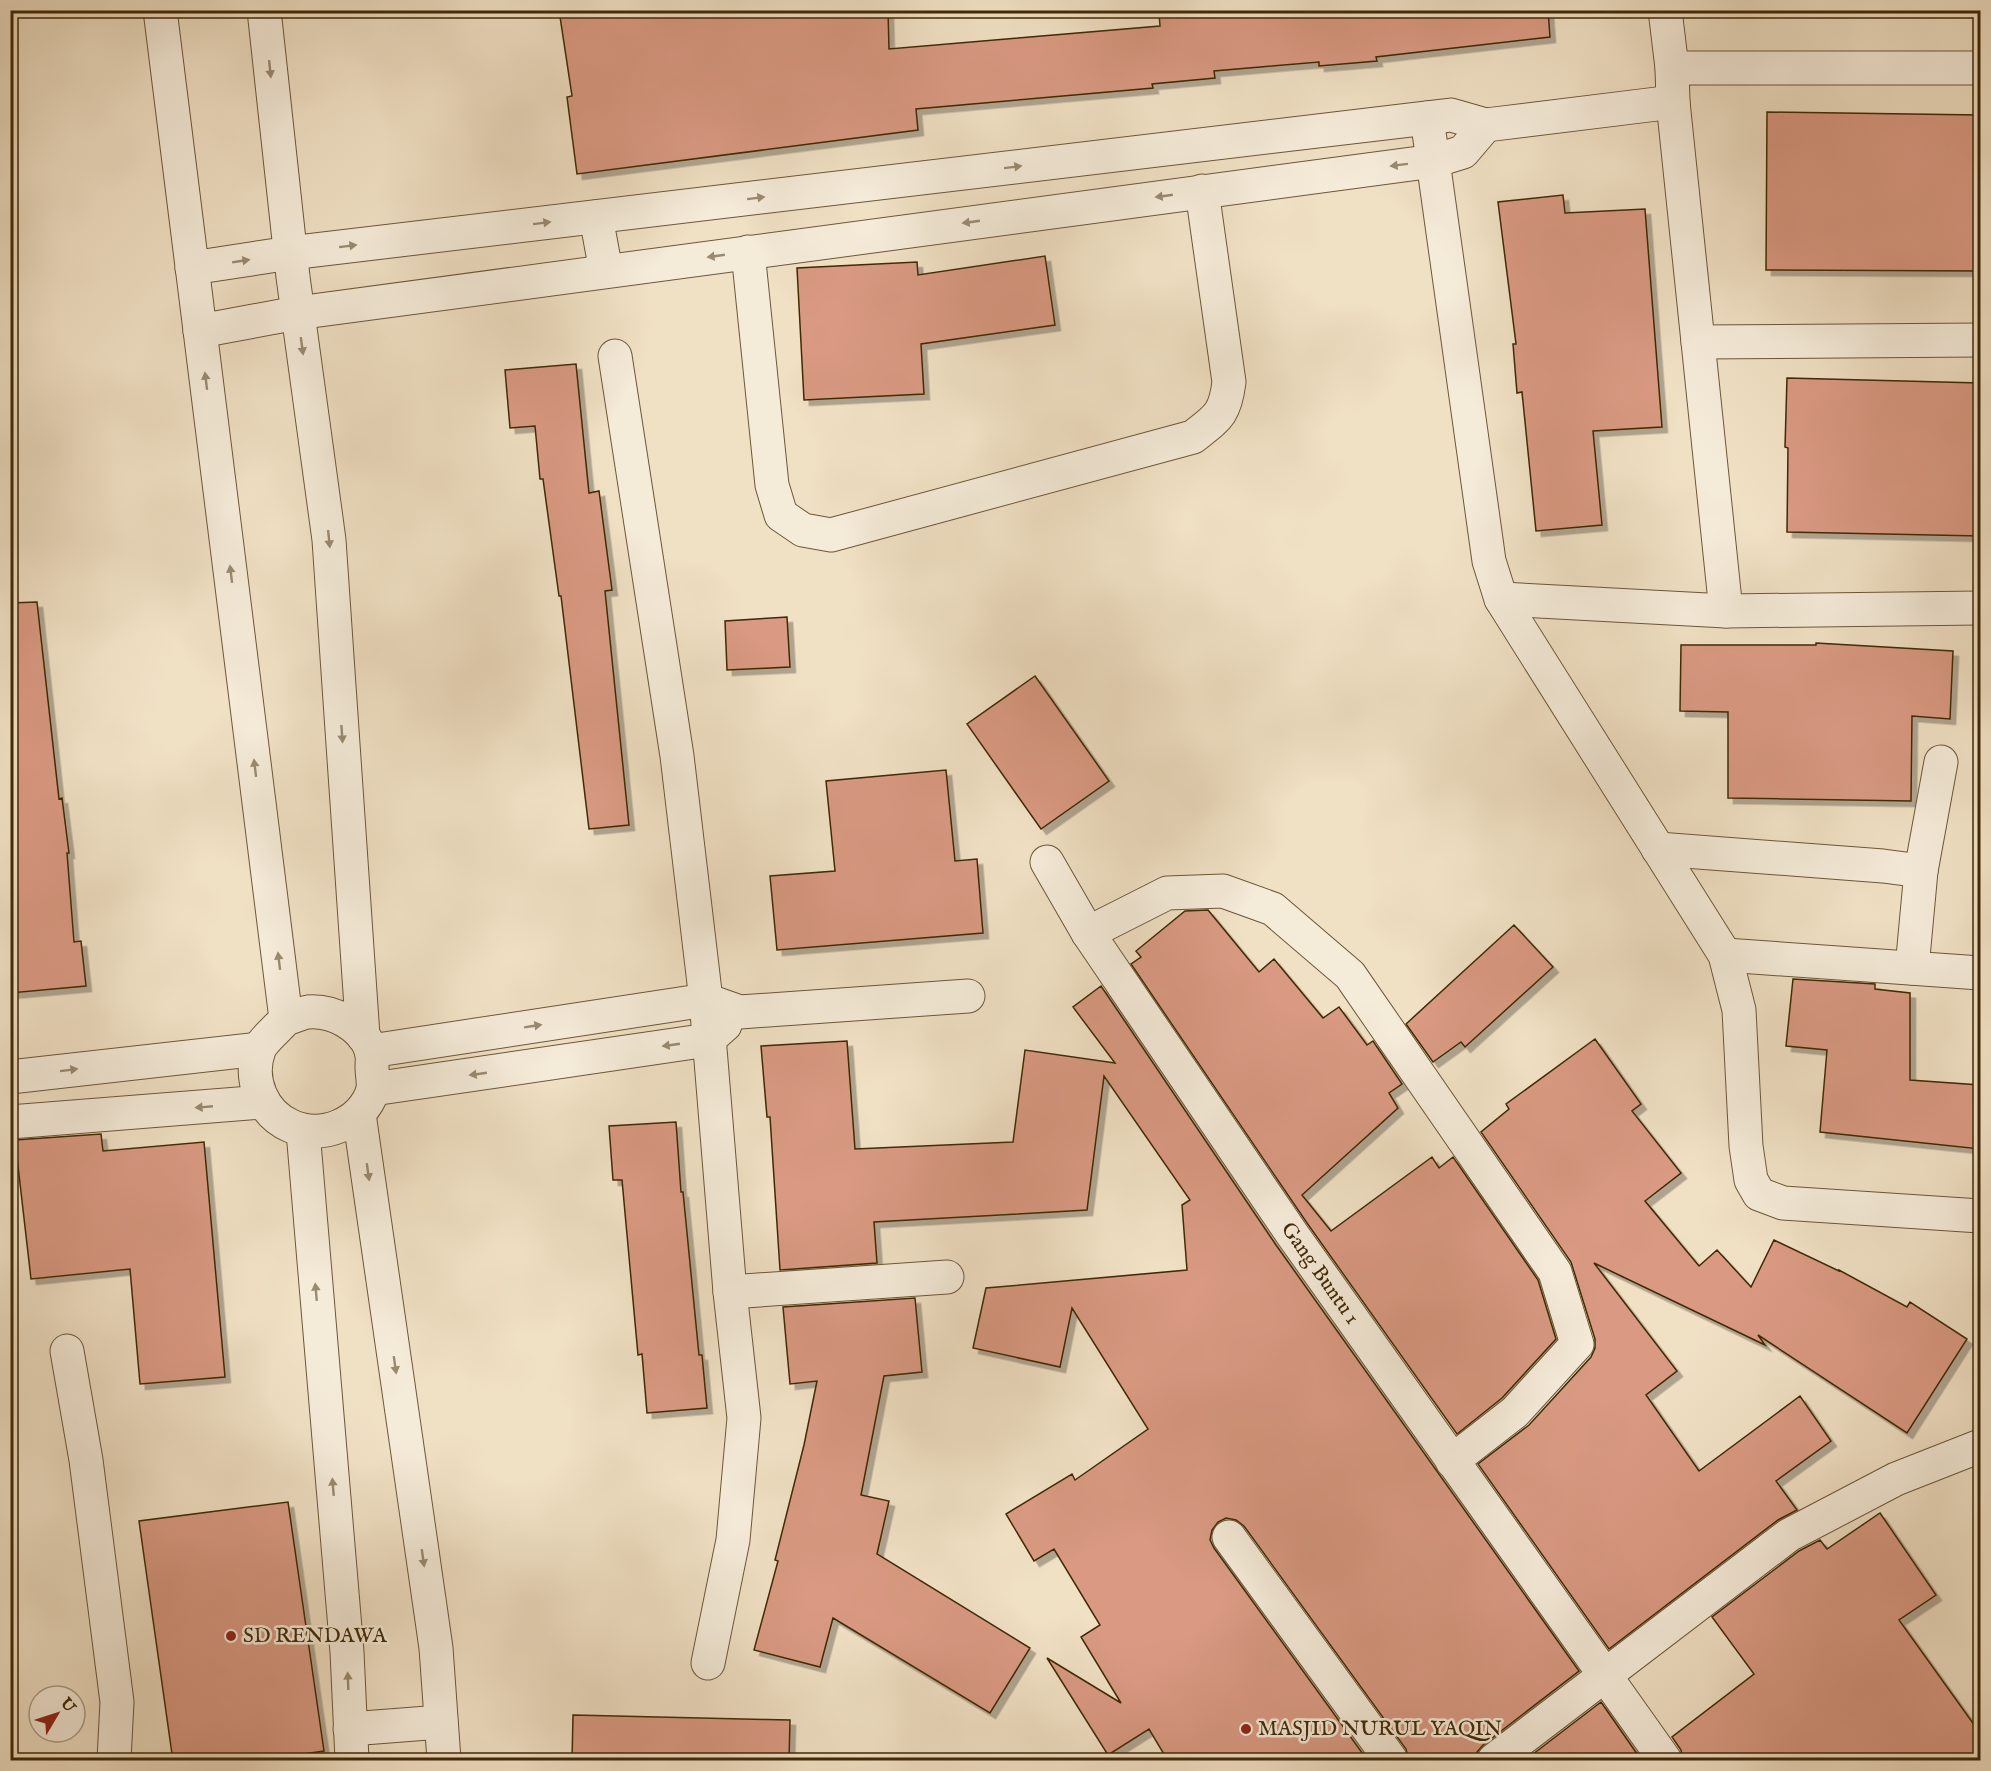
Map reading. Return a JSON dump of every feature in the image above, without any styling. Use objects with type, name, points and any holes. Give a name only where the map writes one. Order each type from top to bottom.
[{"type":"street","points":[[160,10],[286,1019]]},
{"type":"street","points":[[264,10],[297,313],[329,540],[367,1043],[366,1102],[436,1648],[444,1761]]},
{"type":"street","points":[[1665,10],[1726,611]]},
{"type":"street","points":[[1672,68],[1980,68]]},
{"type":"street","points":[[192,268],[290,253],[1451,115],[1486,125],[1673,102]]},
{"type":"street","points":[[1427,118],[1489,561],[1501,599],[1725,955],[1739,1010],[1746,1146],[1751,1180],[1759,1194],[1783,1203],[1980,1216]]},
{"type":"street","points":[[200,331],[297,313],[1434,161],[1463,152],[1486,125]]},
{"type":"street","points":[[748,252],[772,485],[781,515],[803,530],[831,535],[1192,437],[1219,416],[1227,401],[1229,382],[1202,191]]},
{"type":"street","points":[[596,217],[606,271]]},
{"type":"street","points":[[1698,342],[1980,340]]},
{"type":"street","points":[[615,356],[677,756],[706,1000],[730,1292],[744,1418],[733,1540],[708,1663]]},
{"type":"street","points":[[1501,599],[1726,611],[1980,608]]},
{"type":"street","points":[[1912,968],[1921,871],[1941,762]]},
{"type":"street","points":[[1658,849],[1883,866],[1921,871]]},
{"type":"street","name":"Gang Buntu 1","points":[[1047,862],[1088,933],[1292,1234],[1665,1761]]},
{"type":"street","points":[[1088,933],[1167,892],[1223,891],[1273,909],[1350,975],[1555,1272],[1577,1344],[1515,1412],[1452,1461]]},
{"type":"street","points":[[1725,955],[1980,973]]},
{"type":"street","points":[[367,1043],[706,1000],[740,1012],[968,996]]},
{"type":"street","points":[[367,1043],[348,1021],[327,1013],[306,1012],[286,1019],[259,1049],[255,1076],[262,1102],[280,1121],[303,1131],[333,1130],[366,1102],[708,1040],[740,1012]]},
{"type":"street","points":[[10,1077],[259,1049]]},
{"type":"street","points":[[10,1122],[262,1102]]},
{"type":"street","points":[[303,1131],[346,1641],[351,1745],[441,1722]]},
{"type":"street","points":[[730,1292],[947,1277]]},
{"type":"street","points":[[67,1351],[86,1460],[117,1702],[114,1761]]},
{"type":"street","points":[[1494,1761],[1789,1535],[1896,1479],[1980,1446]]},
{"type":"street","points":[[1229,1537],[1391,1761]]},
{"type":"building","points":[[559,10],[888,10],[889,49],[1160,26],[1159,13],[1180,10],[1548,10],[1550,37],[1376,57],[1377,61],[1319,66],[1319,62],[1214,71],[1215,78],[1152,84],[1153,88],[916,109],[918,130],[577,174],[567,97],[572,96]]},
{"type":"building","points":[[1767,112],[1980,115],[1980,271],[1766,270]]},
{"type":"building","points":[[1563,195],[1565,213],[1645,209],[1662,427],[1593,431],[1602,525],[1536,531],[1522,392],[1517,393],[1513,344],[1516,344],[1498,202]]},
{"type":"building","points":[[1045,256],[1055,325],[921,344],[924,394],[804,400],[797,268],[917,262],[918,275]]},
{"type":"building","points":[[576,364],[589,493],[599,491],[612,590],[605,591],[629,825],[589,829],[561,596],[559,596],[543,479],[540,479],[535,426],[510,428],[505,370]]},
{"type":"building","points":[[1787,378],[1980,383],[1980,536],[1787,532],[1788,448],[1785,447]]},
{"type":"building","points":[[37,602],[59,799],[62,798],[69,853],[67,853],[74,942],[81,941],[86,986],[10,993],[10,603]]},
{"type":"building","points":[[787,617],[790,667],[727,670],[725,621]]},
{"type":"building","points":[[1816,643],[1953,651],[1950,719],[1912,716],[1911,801],[1728,798],[1728,712],[1680,711],[1681,645],[1816,645]]},
{"type":"building","points":[[1035,676],[1109,781],[1041,829],[967,724]]},
{"type":"building","points":[[946,770],[955,861],[977,859],[983,933],[777,950],[770,876],[835,871],[826,781]]},
{"type":"building","points":[[1208,910],[1259,972],[1274,959],[1323,1018],[1339,1007],[1367,1045],[1373,1041],[1402,1084],[1389,1093],[1398,1108],[1302,1195],[1331,1231],[1432,1157],[1439,1168],[1453,1157],[1538,1280],[1556,1339],[1502,1398],[1457,1434],[1307,1223],[1131,964],[1141,957],[1136,951],[1185,911]]},
{"type":"building","points":[[1514,925],[1553,967],[1465,1047],[1461,1042],[1433,1062],[1406,1024]]},
{"type":"building","points":[[1793,979],[1875,984],[1875,989],[1910,993],[1910,1080],[1980,1085],[1980,1149],[1820,1132],[1827,1050],[1786,1046]]},
{"type":"building","points":[[1101,986],[1276,1245],[1579,1671],[1483,1745],[1477,1752],[1476,1761],[1409,1761],[1406,1749],[1244,1526],[1236,1520],[1226,1518],[1218,1522],[1212,1530],[1210,1540],[1214,1548],[1368,1761],[1168,1761],[1149,1729],[1108,1755],[1047,1658],[1121,1703],[1081,1637],[1100,1625],[1054,1549],[1034,1561],[1006,1514],[1072,1474],[1075,1480],[1148,1429],[1072,1308],[1060,1367],[973,1348],[986,1288],[1187,1270],[1182,1205],[1190,1200],[1104,1076],[1087,1210],[874,1222],[877,1263],[780,1270],[770,1117],[767,1117],[761,1046],[847,1041],[855,1149],[1013,1142],[1025,1050],[1115,1063],[1073,1007]]},
{"type":"building","points":[[1595,1039],[1641,1104],[1632,1111],[1681,1173],[1645,1201],[1699,1266],[1717,1250],[1751,1287],[1774,1240],[1839,1270],[1907,1307],[1910,1302],[1967,1339],[1907,1433],[1758,1335],[1765,1345],[1594,1263],[1677,1371],[1646,1395],[1699,1471],[1800,1396],[1831,1441],[1776,1481],[1797,1510],[1778,1520],[1609,1649],[1478,1464],[1529,1425],[1591,1357],[1595,1348],[1595,1339],[1571,1262],[1481,1132],[1509,1109],[1506,1104]]},
{"type":"building","points":[[676,1122],[681,1192],[683,1192],[699,1355],[702,1355],[707,1408],[647,1413],[642,1354],[638,1355],[622,1180],[613,1180],[609,1126]]},
{"type":"building","points":[[101,1134],[103,1151],[204,1142],[225,1377],[140,1384],[130,1269],[31,1279],[15,1140]]},
{"type":"building","points":[[915,1298],[922,1372],[884,1376],[861,1495],[889,1501],[877,1554],[1030,1648],[990,1713],[833,1618],[820,1667],[754,1650],[778,1561],[775,1560],[804,1445],[817,1381],[790,1384],[783,1307]]},
{"type":"building","name":"SD RENDAWA","points":[[288,1502],[324,1751],[255,1761],[173,1761],[139,1521]]},
{"type":"building","points":[[1880,1513],[1936,1595],[1899,1620],[1980,1733],[1980,1761],[1683,1761],[1681,1750],[1672,1737],[1754,1674],[1712,1617],[1799,1551],[1820,1540],[1827,1549]]},
{"type":"building","points":[[1601,1702],[1642,1761],[1524,1761]]},
{"type":"building","points":[[573,1715],[790,1720],[789,1761],[572,1761]]},
{"type":"place","name":"SD RENDAWA","points":[[231,1636]]},
{"type":"place","name":"MASJID NURUL YAQIN","points":[[1246,1729]]}]
